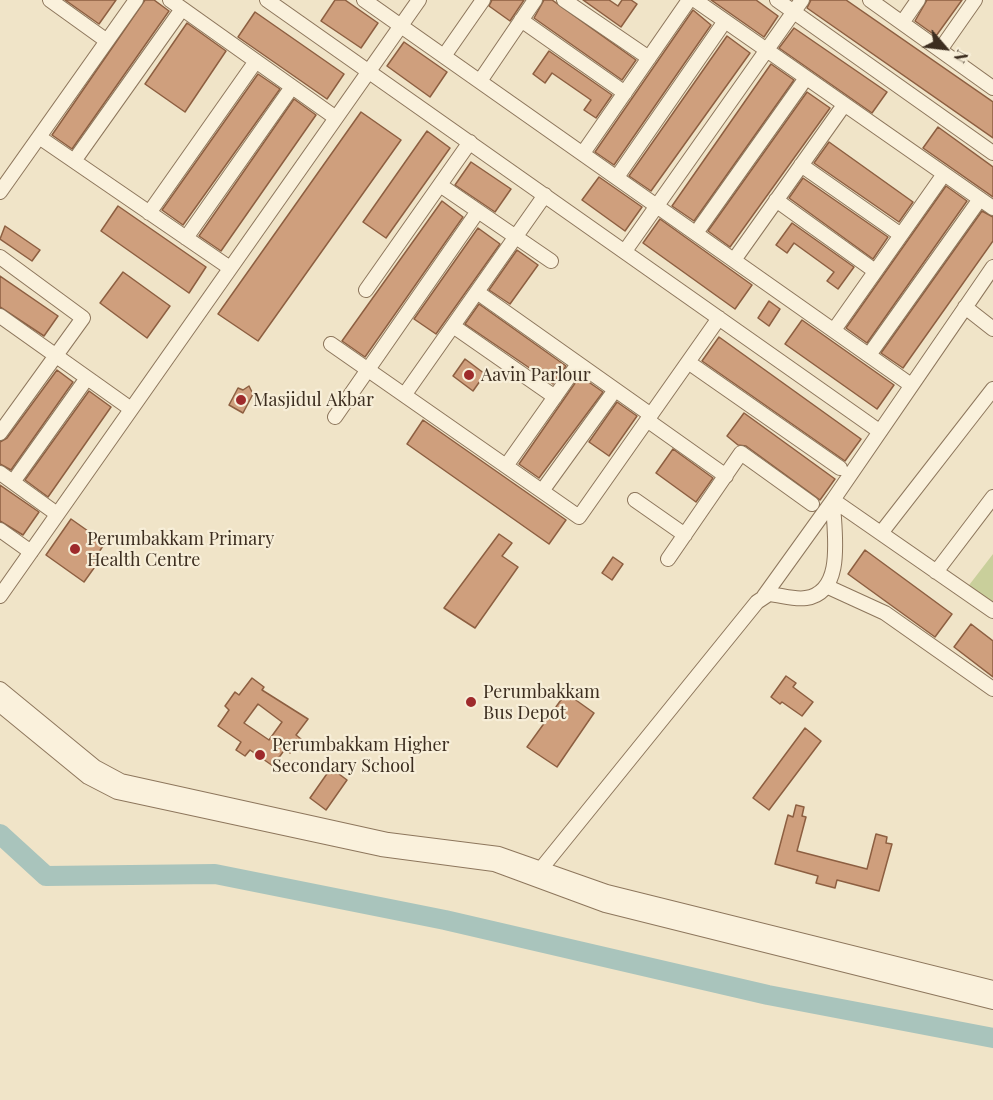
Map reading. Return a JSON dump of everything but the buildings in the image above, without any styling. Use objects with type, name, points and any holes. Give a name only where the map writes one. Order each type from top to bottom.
[{"type":"street","points":[[50,0],[107,41]]},
{"type":"street","points":[[0,192],[136,0]]},
{"type":"street","points":[[170,0],[336,118]]},
{"type":"street","points":[[267,0],[879,430]]},
{"type":"street","points":[[364,0],[911,384]]},
{"type":"street","points":[[0,596],[419,0]]},
{"type":"street","points":[[444,56],[483,0]]},
{"type":"street","points":[[480,81],[536,0]]},
{"type":"street","points":[[564,0],[649,58]]},
{"type":"street","points":[[584,153],[689,0]]},
{"type":"street","points":[[694,0],[993,208]]},
{"type":"street","points":[[777,0],[993,153]]},
{"type":"street","points":[[626,251],[802,0]]},
{"type":"street","points":[[870,0],[993,88]]},
{"type":"street","points":[[902,23],[918,0]]},
{"type":"street","points":[[940,50],[975,0]]},
{"type":"street","points":[[74,161],[182,9]]},
{"type":"street","points":[[521,20],[625,93]]},
{"type":"street","points":[[617,177],[725,21]]},
{"type":"street","points":[[149,213],[256,62]]},
{"type":"street","points":[[696,233],[806,78]]},
{"type":"street","points":[[186,238],[292,87]]},
{"type":"street","points":[[734,260],[844,105]]},
{"type":"street","points":[[39,137],[230,268]]},
{"type":"street","points":[[366,290],[470,142]]},
{"type":"street","points":[[801,165],[901,235]]},
{"type":"street","points":[[834,330],[944,174]]},
{"type":"street","points":[[440,185],[551,261]]},
{"type":"street","points":[[405,394],[545,195]]},
{"type":"street","points":[[869,355],[980,199]]},
{"type":"street","points":[[776,200],[875,271]]},
{"type":"street","points":[[335,417],[478,211]]},
{"type":"street","points":[[0,257],[83,318],[0,433]]},
{"type":"street","points":[[537,874],[764,596],[993,267]]},
{"type":"street","points":[[477,292],[615,390],[726,476]]},
{"type":"street","points":[[965,307],[993,329]]},
{"type":"street","points":[[0,316],[131,409]]},
{"type":"street","points":[[331,344],[579,517],[719,318]]},
{"type":"street","points":[[453,326],[555,397]]},
{"type":"street","points":[[688,362],[840,468]]},
{"type":"street","points":[[506,466],[578,364]]},
{"type":"street","points":[[13,482],[87,378]]},
{"type":"street","points":[[881,533],[993,389]]},
{"type":"street","points":[[542,491],[615,390]]},
{"type":"street","points":[[668,558],[741,453],[812,504]]},
{"type":"street","points":[[0,473],[57,514]]},
{"type":"street","points":[[936,572],[993,497]]},
{"type":"street","points":[[635,500],[684,535]]},
{"type":"street","points":[[833,500],[993,611]]},
{"type":"street","points":[[764,596],[769,594],[807,598],[818,594],[826,586],[835,560],[837,535],[833,500]]},
{"type":"street","points":[[0,530],[31,552]]},
{"type":"street","points":[[826,586],[885,614],[993,688]]},
{"type":"street","points":[[0,689],[95,767],[121,781],[388,840],[499,854],[605,905],[993,1002]]},
{"type":"street","points":[[0,705],[88,777],[101,786],[117,792],[381,849],[494,864],[993,988]]},
{"type":"green space","points":[[993,554],[993,616],[963,593]]},
{"type":"waterway","points":[[0,834],[46,876],[215,874],[445,920],[768,995],[993,1038]]},
{"type":"place","name":"Aavin Parlour","points":[[469,375]]},
{"type":"place","name":"Masjidul Akbar","points":[[241,400]]},
{"type":"place","name":"Perumbakkam Primary Health Centre","points":[[75,549]]},
{"type":"place","name":"Perumbakkam Bus Depot","points":[[471,702]]},
{"type":"place","name":"Perumbakkam Higher Secondary School","points":[[260,755]]}]
